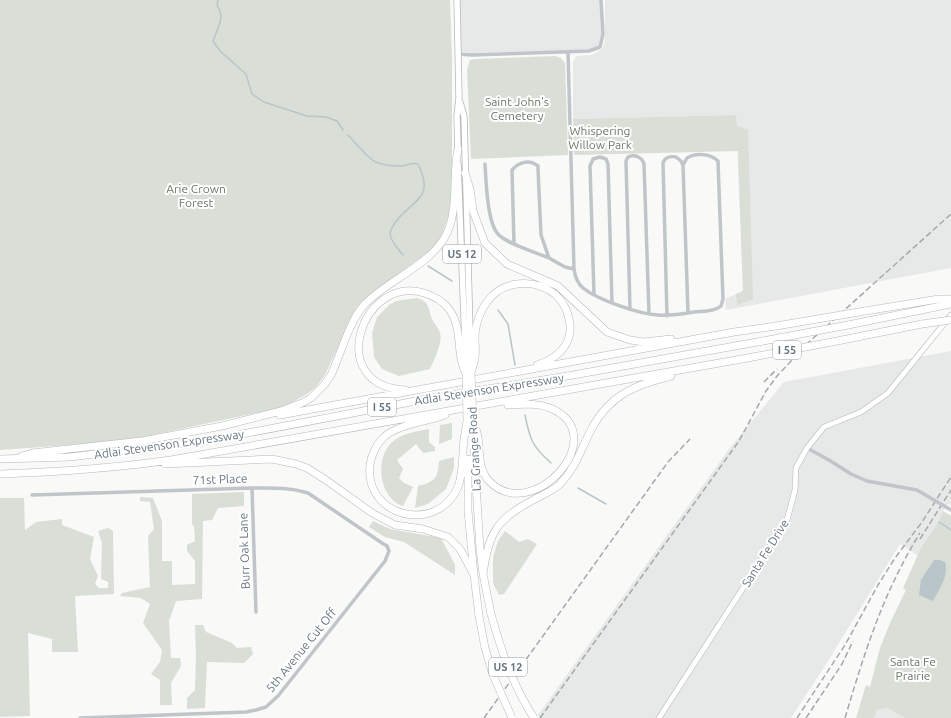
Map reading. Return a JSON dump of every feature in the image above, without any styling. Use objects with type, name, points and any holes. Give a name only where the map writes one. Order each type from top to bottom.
[{"type":"highway","points":[[222,426],[292,407],[311,398],[325,384],[360,311],[372,297],[431,254],[447,233],[454,212],[455,163],[458,150]]},
{"type":"highway","points":[[465,173],[470,189],[473,211],[485,243],[507,264],[558,286],[607,332],[630,340],[644,342],[722,332],[734,332]]},
{"type":"highway","points":[[468,373],[468,359],[479,318],[486,303],[493,294],[508,285],[525,283],[536,285],[555,294],[566,308],[570,319],[569,337],[566,346],[558,355],[547,362],[494,377]]},
{"type":"highway","points":[[434,387],[406,390],[392,388],[376,382],[366,373],[359,357],[359,336],[363,323],[374,307],[389,297],[408,291],[422,292],[435,297],[449,309],[456,321],[468,359],[468,373]]},
{"type":"highway","points":[[14,458],[32,453],[142,441],[734,332],[939,299],[951,299]]},
{"type":"highway","name":"Adlai Stevenson Expressway","points":[[0,459],[70,457],[211,440],[413,401],[573,375],[848,325],[951,304]]},
{"type":"highway","name":"Adlai Stevenson Expressway","points":[[0,474],[65,471],[146,464],[729,362],[922,324],[951,320]]},
{"type":"highway","points":[[483,574],[487,546],[495,529],[508,515],[559,485],[576,464],[590,430],[598,416],[617,398],[628,390],[643,383],[729,362]]},
{"type":"highway","name":"La Grange Road","points":[[468,373],[471,438],[483,574],[496,634],[511,676],[525,705],[534,718]]},
{"type":"highway","points":[[471,438],[479,457],[483,472],[489,481],[498,488],[512,493],[536,490],[549,482],[565,466],[572,453],[574,440],[572,429],[566,418],[556,411],[533,405],[488,405]]},
{"type":"highway","points":[[454,410],[392,432],[382,438],[370,459],[369,470],[370,480],[379,498],[394,510],[404,514],[415,516],[438,510],[453,495],[458,486],[471,438]]},
{"type":"highway","name":"La Grange Road","points":[[471,438],[468,510],[479,616],[485,648],[493,675],[512,718]]},
{"type":"highway","points":[[146,464],[272,459],[296,464],[307,468],[326,480],[372,514],[395,525],[423,529],[448,536],[460,548],[474,574]]},
{"type":"main road","name":"US 12","points":[[457,0],[459,98],[457,116],[458,150],[468,359]]},
{"type":"main road","name":"US 12","points":[[459,98],[464,116],[468,359]]},
{"type":"street","points":[[458,54],[472,55],[589,51],[600,47],[603,34],[601,0]]},
{"type":"street","points":[[568,52],[574,269],[575,275],[580,284],[594,294],[612,303],[649,314],[667,316],[714,310],[721,306],[723,299],[718,161],[710,156],[697,155],[687,158],[683,166]]},
{"type":"street","points":[[630,309],[626,161],[628,157],[633,156],[640,158],[644,164],[649,314]]},
{"type":"street","points":[[667,316],[662,165],[664,160],[673,156],[679,158],[683,166],[688,313]]},
{"type":"street","points":[[594,294],[590,166],[593,159],[600,157],[606,159],[608,164],[612,303]]},
{"type":"street","points":[[514,244],[512,170],[522,162],[533,163],[538,166],[541,235],[549,258]]},
{"type":"street","points":[[485,164],[488,202],[497,233],[514,244],[549,258],[565,268],[574,269]]},
{"type":"street","name":"Santa Fe Drive","points":[[659,718],[787,520],[795,490],[796,468],[806,448],[824,427],[861,412],[888,393],[951,315]]},
{"type":"street","points":[[806,448],[851,474],[867,481],[917,490],[951,510]]},
{"type":"street","name":"71st Place","points":[[32,495],[252,488],[296,489],[308,493],[387,546],[389,551]]},
{"type":"street","name":"Burr Oak Lane","points":[[252,488],[256,612]]},
{"type":"street","name":"5th Avenue Cut Off","points":[[80,718],[246,712],[266,707],[287,686],[385,561],[389,551]]},
{"type":"shaded area","points":[[458,0],[601,0],[602,33],[598,46],[588,50],[472,53],[459,52]]},
{"type":"shaded area","points":[[605,0],[951,0],[951,268],[726,310],[725,299],[743,291],[736,115],[573,119],[573,62],[576,56],[592,55],[601,50],[604,46]]},
{"type":"shaded area","points":[[951,351],[951,505],[948,504],[943,511],[918,556],[900,544],[791,718],[539,718],[538,715],[729,449],[784,382]]},
{"type":"shaded area","points":[[934,560],[945,562],[946,573],[943,583],[933,601],[919,595],[921,580]]},
{"type":"shaded area","points":[[887,708],[905,718],[874,718],[877,710]]},
{"type":"green space","name":"Arie Crown Forest","points":[[0,0],[450,0],[452,61],[452,183],[449,214],[438,243],[426,254],[373,292],[356,308],[325,375],[316,387],[284,407],[124,441],[0,450]]},
{"type":"green space","name":"Saint John's Cemetery","points":[[555,56],[561,58],[565,63],[568,155],[471,159],[467,70],[470,60]]},
{"type":"green space","name":"Whispering Willow Park","points":[[736,115],[737,126],[748,130],[753,299],[737,305],[736,294],[743,291],[738,151],[574,155],[573,119]]},
{"type":"green space","points":[[417,298],[424,301],[428,306],[432,319],[439,329],[441,337],[439,346],[430,369],[399,376],[382,369],[374,357],[372,333],[377,317],[389,305],[396,301]]},
{"type":"green space","points":[[452,423],[452,439],[439,444],[440,425]]},
{"type":"green space","points":[[429,429],[429,442],[435,447],[435,451],[423,453],[416,444],[397,460],[403,469],[399,478],[404,483],[413,487],[403,506],[388,494],[384,485],[382,465],[384,455],[389,446],[396,439],[412,432]]},
{"type":"green space","points":[[454,457],[454,468],[446,489],[428,504],[415,508],[418,486],[432,481],[438,472],[439,461]]},
{"type":"green space","points":[[244,492],[244,506],[218,508],[212,520],[203,521],[202,599],[176,601],[169,621],[171,658],[180,658],[181,666],[171,683],[172,705],[160,705],[160,680],[151,674],[160,662],[162,650],[143,623],[150,604],[141,598],[120,596],[122,593],[150,587],[148,536],[154,529],[150,502],[140,501],[140,497],[153,498],[162,521],[162,561],[172,561],[172,585],[195,584],[195,561],[187,551],[187,545],[195,541],[194,527],[192,524],[192,494]]},
{"type":"green space","points":[[0,498],[24,498],[25,530],[36,522],[62,519],[62,525],[94,537],[90,559],[98,576],[95,584],[99,588],[108,588],[108,582],[101,579],[102,543],[98,531],[108,528],[113,531],[114,594],[75,596],[78,652],[52,652],[52,639],[28,633],[30,716],[0,717]]},
{"type":"green space","name":"Santa Fe Prairie","points":[[943,511],[951,516],[951,718],[905,718],[887,708],[877,710],[874,718],[856,718],[866,685],[870,687],[880,648],[906,590],[903,588],[921,548],[936,526]]},
{"type":"green space","points":[[373,521],[390,529],[441,538],[455,565],[455,575],[404,542],[385,537],[369,527]]},
{"type":"green space","points":[[505,531],[519,542],[528,539],[537,544],[504,594],[499,595],[493,583],[493,557],[498,541]]},
{"type":"green space","points":[[195,625],[203,625],[206,632],[232,643],[237,648],[251,647],[253,654],[244,663],[207,662],[205,708],[187,709],[187,698],[195,690]]},
{"type":"waterway","points":[[218,0],[217,6],[220,10],[221,18],[213,41],[220,51],[246,74],[252,94],[264,102],[307,116],[326,117],[337,121],[343,130]]},
{"type":"waterway","points":[[348,135],[366,155],[378,163],[397,166],[414,163],[418,164],[423,176],[423,193],[401,215],[394,224],[390,233],[393,243],[403,255]]},
{"type":"waterway","points":[[428,266],[452,281]]},
{"type":"waterway","points":[[498,310],[508,324],[515,365]]},
{"type":"waterway","points":[[525,415],[530,437],[540,452],[551,463]]},
{"type":"waterway","points":[[578,488],[606,504]]},
{"type":"waterway","points":[[939,522],[951,530]]},
{"type":"railway","points":[[540,718],[739,441],[766,391],[777,376],[809,342],[951,214]]},
{"type":"railway","points":[[764,382],[777,369]]},
{"type":"railway","points":[[484,718],[668,462],[690,439]]},
{"type":"railway","points":[[797,718],[845,645],[878,585],[895,558],[922,522],[951,477]]},
{"type":"railway","points":[[920,539],[951,490]]},
{"type":"railway","points":[[845,718],[860,669],[885,600],[907,555],[920,533]]},
{"type":"railway","points":[[806,718],[842,664],[853,641]]}]
